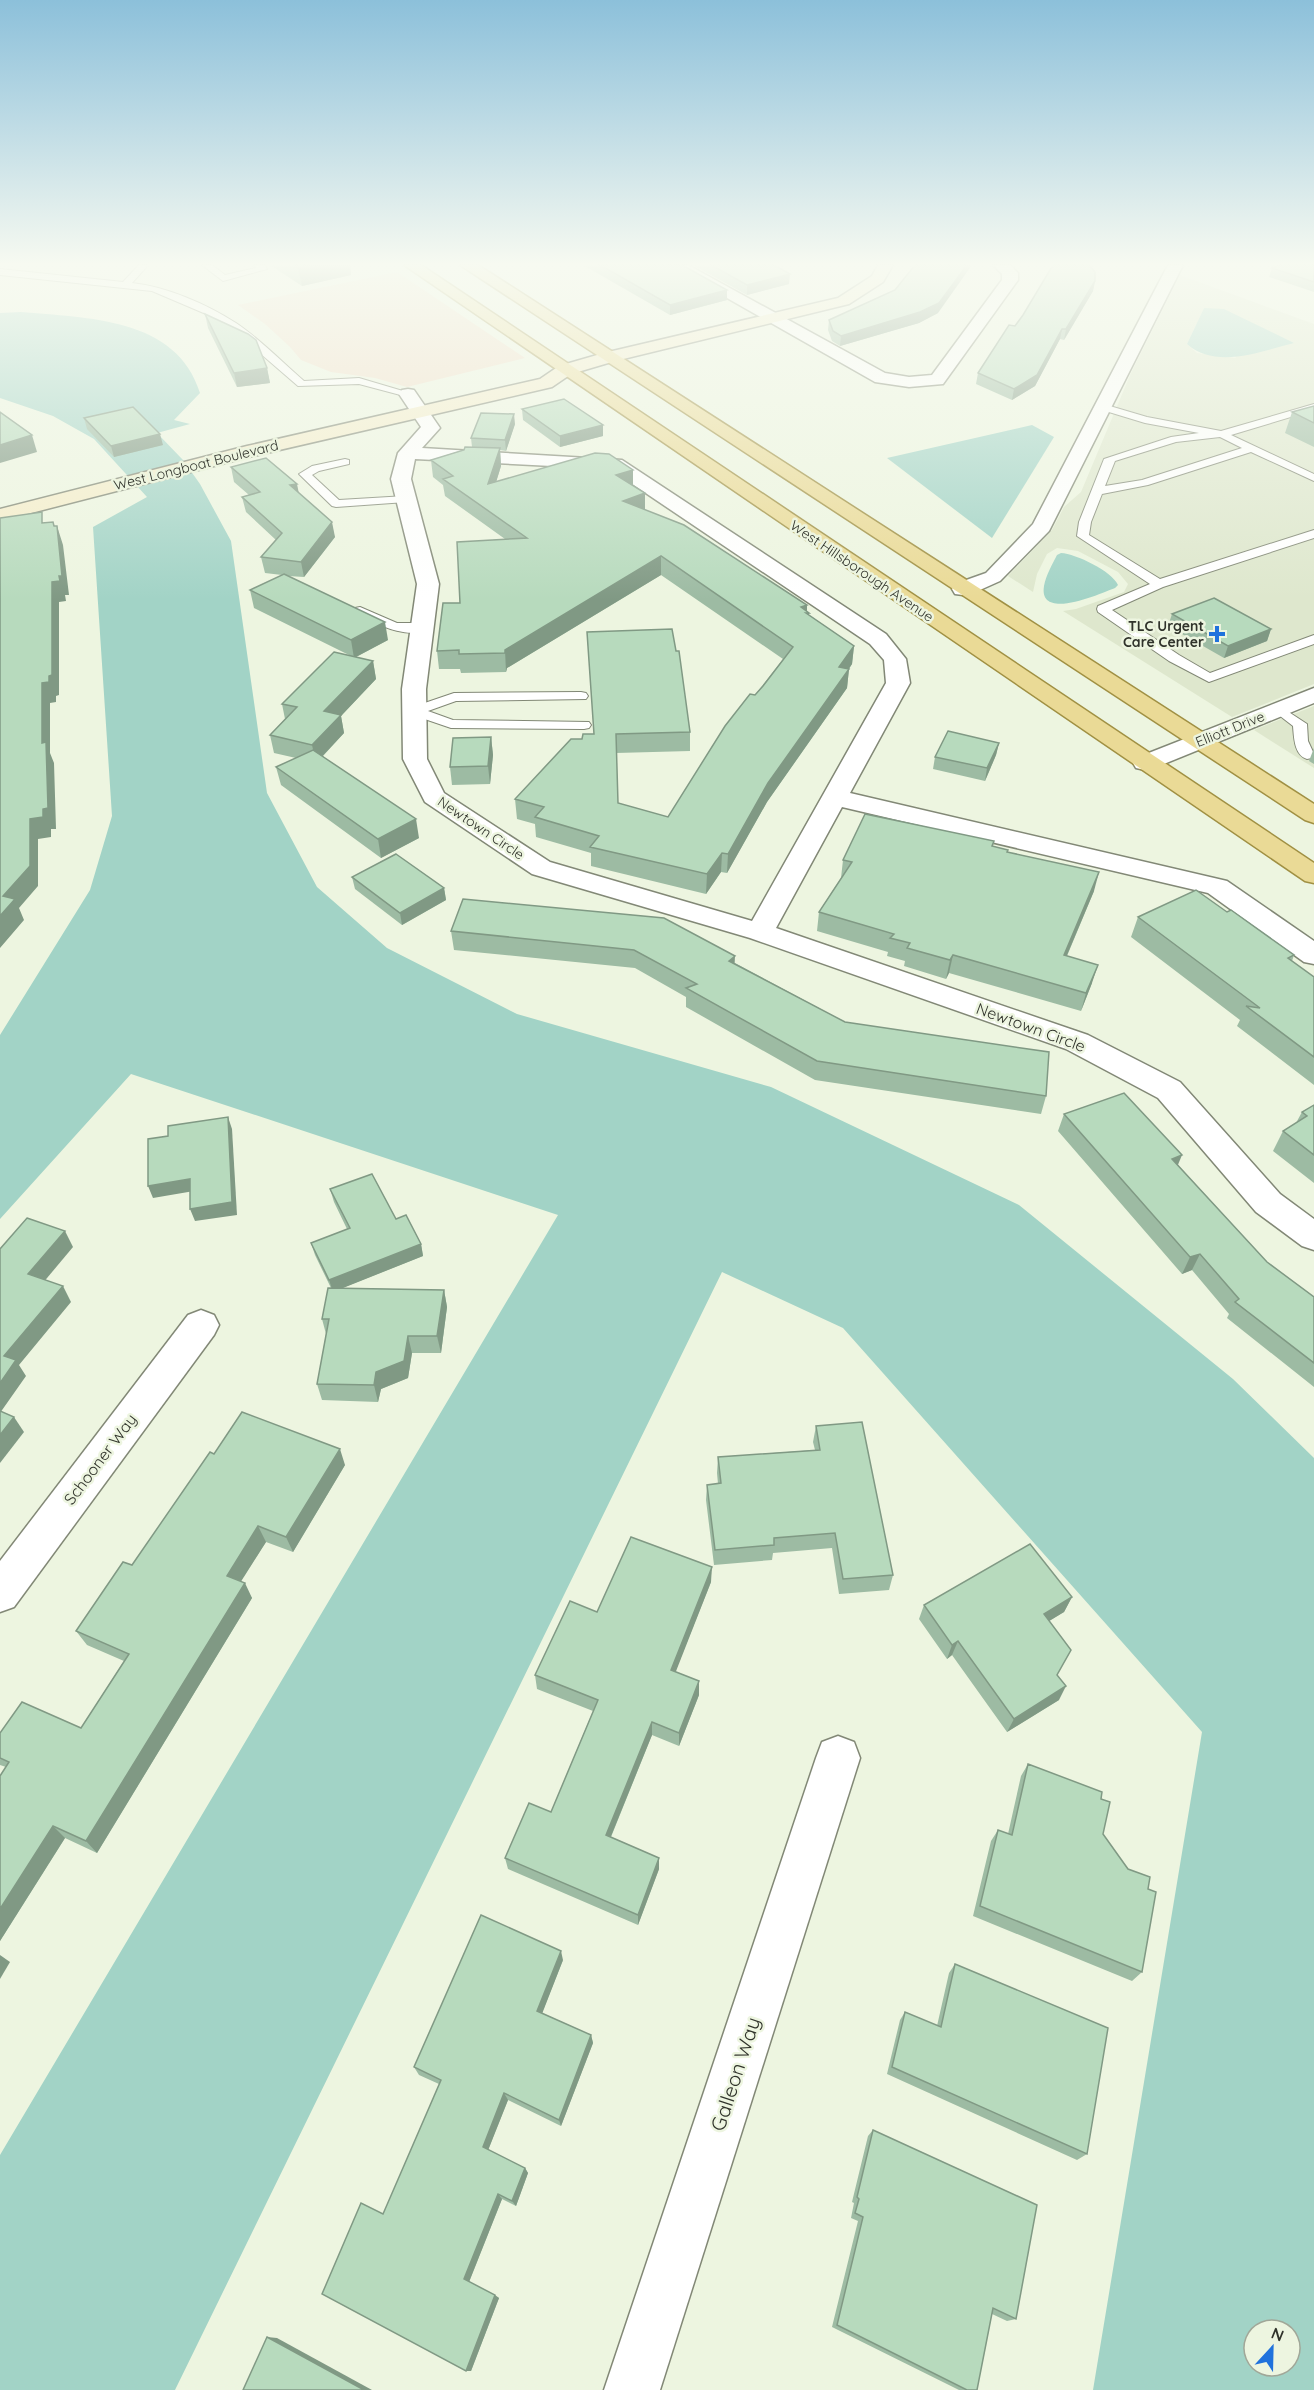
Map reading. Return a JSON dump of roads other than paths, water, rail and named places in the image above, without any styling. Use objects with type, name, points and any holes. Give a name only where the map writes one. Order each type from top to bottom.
[{"type":"main road","name":"West Hillsborough Avenue","points":[[575,377],[1314,876]]},
{"type":"main road","points":[[640,377],[963,589],[1314,815]]},
{"type":"main road","points":[[1285,856],[1314,869]]},
{"type":"street","name":"West Longboat Boulevard","points":[[0,515],[73,488],[241,446],[421,413],[546,383],[555,377]]},
{"type":"street","points":[[878,377],[909,382],[937,380],[940,377]]},
{"type":"street","points":[[963,589],[993,578],[1042,527],[1119,377]]},
{"type":"street","points":[[374,404],[430,390]]},
{"type":"street","points":[[407,453],[431,428],[408,394]]},
{"type":"street","name":"West Longboat Boulevard","points":[[241,446],[328,416]]},
{"type":"street","points":[[407,453],[615,464],[878,639],[895,659],[898,683],[760,932]]},
{"type":"street","name":"Newtown Circle","points":[[407,453],[404,489],[428,584],[414,689],[415,759],[434,796],[476,828],[541,868],[760,932],[1077,1042],[1169,1090],[1268,1203],[1314,1237]]},
{"type":"street","name":"West Longboat Boulevard","points":[[0,496],[73,488]]},
{"type":"street","name":"Elliott Drive","points":[[1145,763],[1314,695]]},
{"type":"street","points":[[834,797],[1217,887],[1314,955]]},
{"type":"street","name":"Schooner Way","points":[[0,1593],[201,1325]]},
{"type":"street","name":"Galleon Way","points":[[632,2390],[838,1758]]},
{"type":"lane","points":[[293,377],[302,384],[359,381],[408,394]]},
{"type":"lane","points":[[1103,407],[1145,420],[1221,434],[1314,478]]},
{"type":"lane","points":[[1159,584],[1083,536],[1085,522],[1110,459],[1175,439],[1221,434],[1314,407]]},
{"type":"lane","points":[[1098,490],[1144,483],[1251,449]]},
{"type":"lane","points":[[345,462],[316,468],[305,474],[336,504],[404,489]]},
{"type":"lane","points":[[1314,534],[1159,584],[1103,609],[1174,658],[1209,678],[1314,639]]},
{"type":"lane","points":[[347,606],[395,627],[423,627]]},
{"type":"lane","points":[[415,711],[454,697],[581,696]]},
{"type":"lane","points":[[1278,709],[1300,724],[1307,747]]},
{"type":"lane","points":[[415,711],[451,724],[584,724]]},
{"type":"water","points":[[0,377],[192,377],[200,393],[174,420],[190,424],[157,433],[183,460],[200,484],[231,541],[267,793],[317,887],[387,948],[517,1014],[771,1087],[1019,1205],[1233,1379],[1314,1458],[1314,2390],[1093,2390],[1202,1732],[843,1328],[722,1272],[175,2390],[0,2390],[0,2155],[558,1215],[131,1074],[0,1219],[0,1035],[90,890],[112,816],[93,527],[147,497],[94,439],[53,416],[0,398]]},
{"type":"water","points":[[1032,425],[1054,437],[992,538],[887,458]]},
{"type":"water","points":[[1061,553],[1093,564],[1109,574],[1118,585],[1085,599],[1060,604],[1051,602],[1045,597],[1044,586],[1057,555]]},
{"type":"place","name":"TLC Urgent Care Center","points":[[1217,634]]}]
